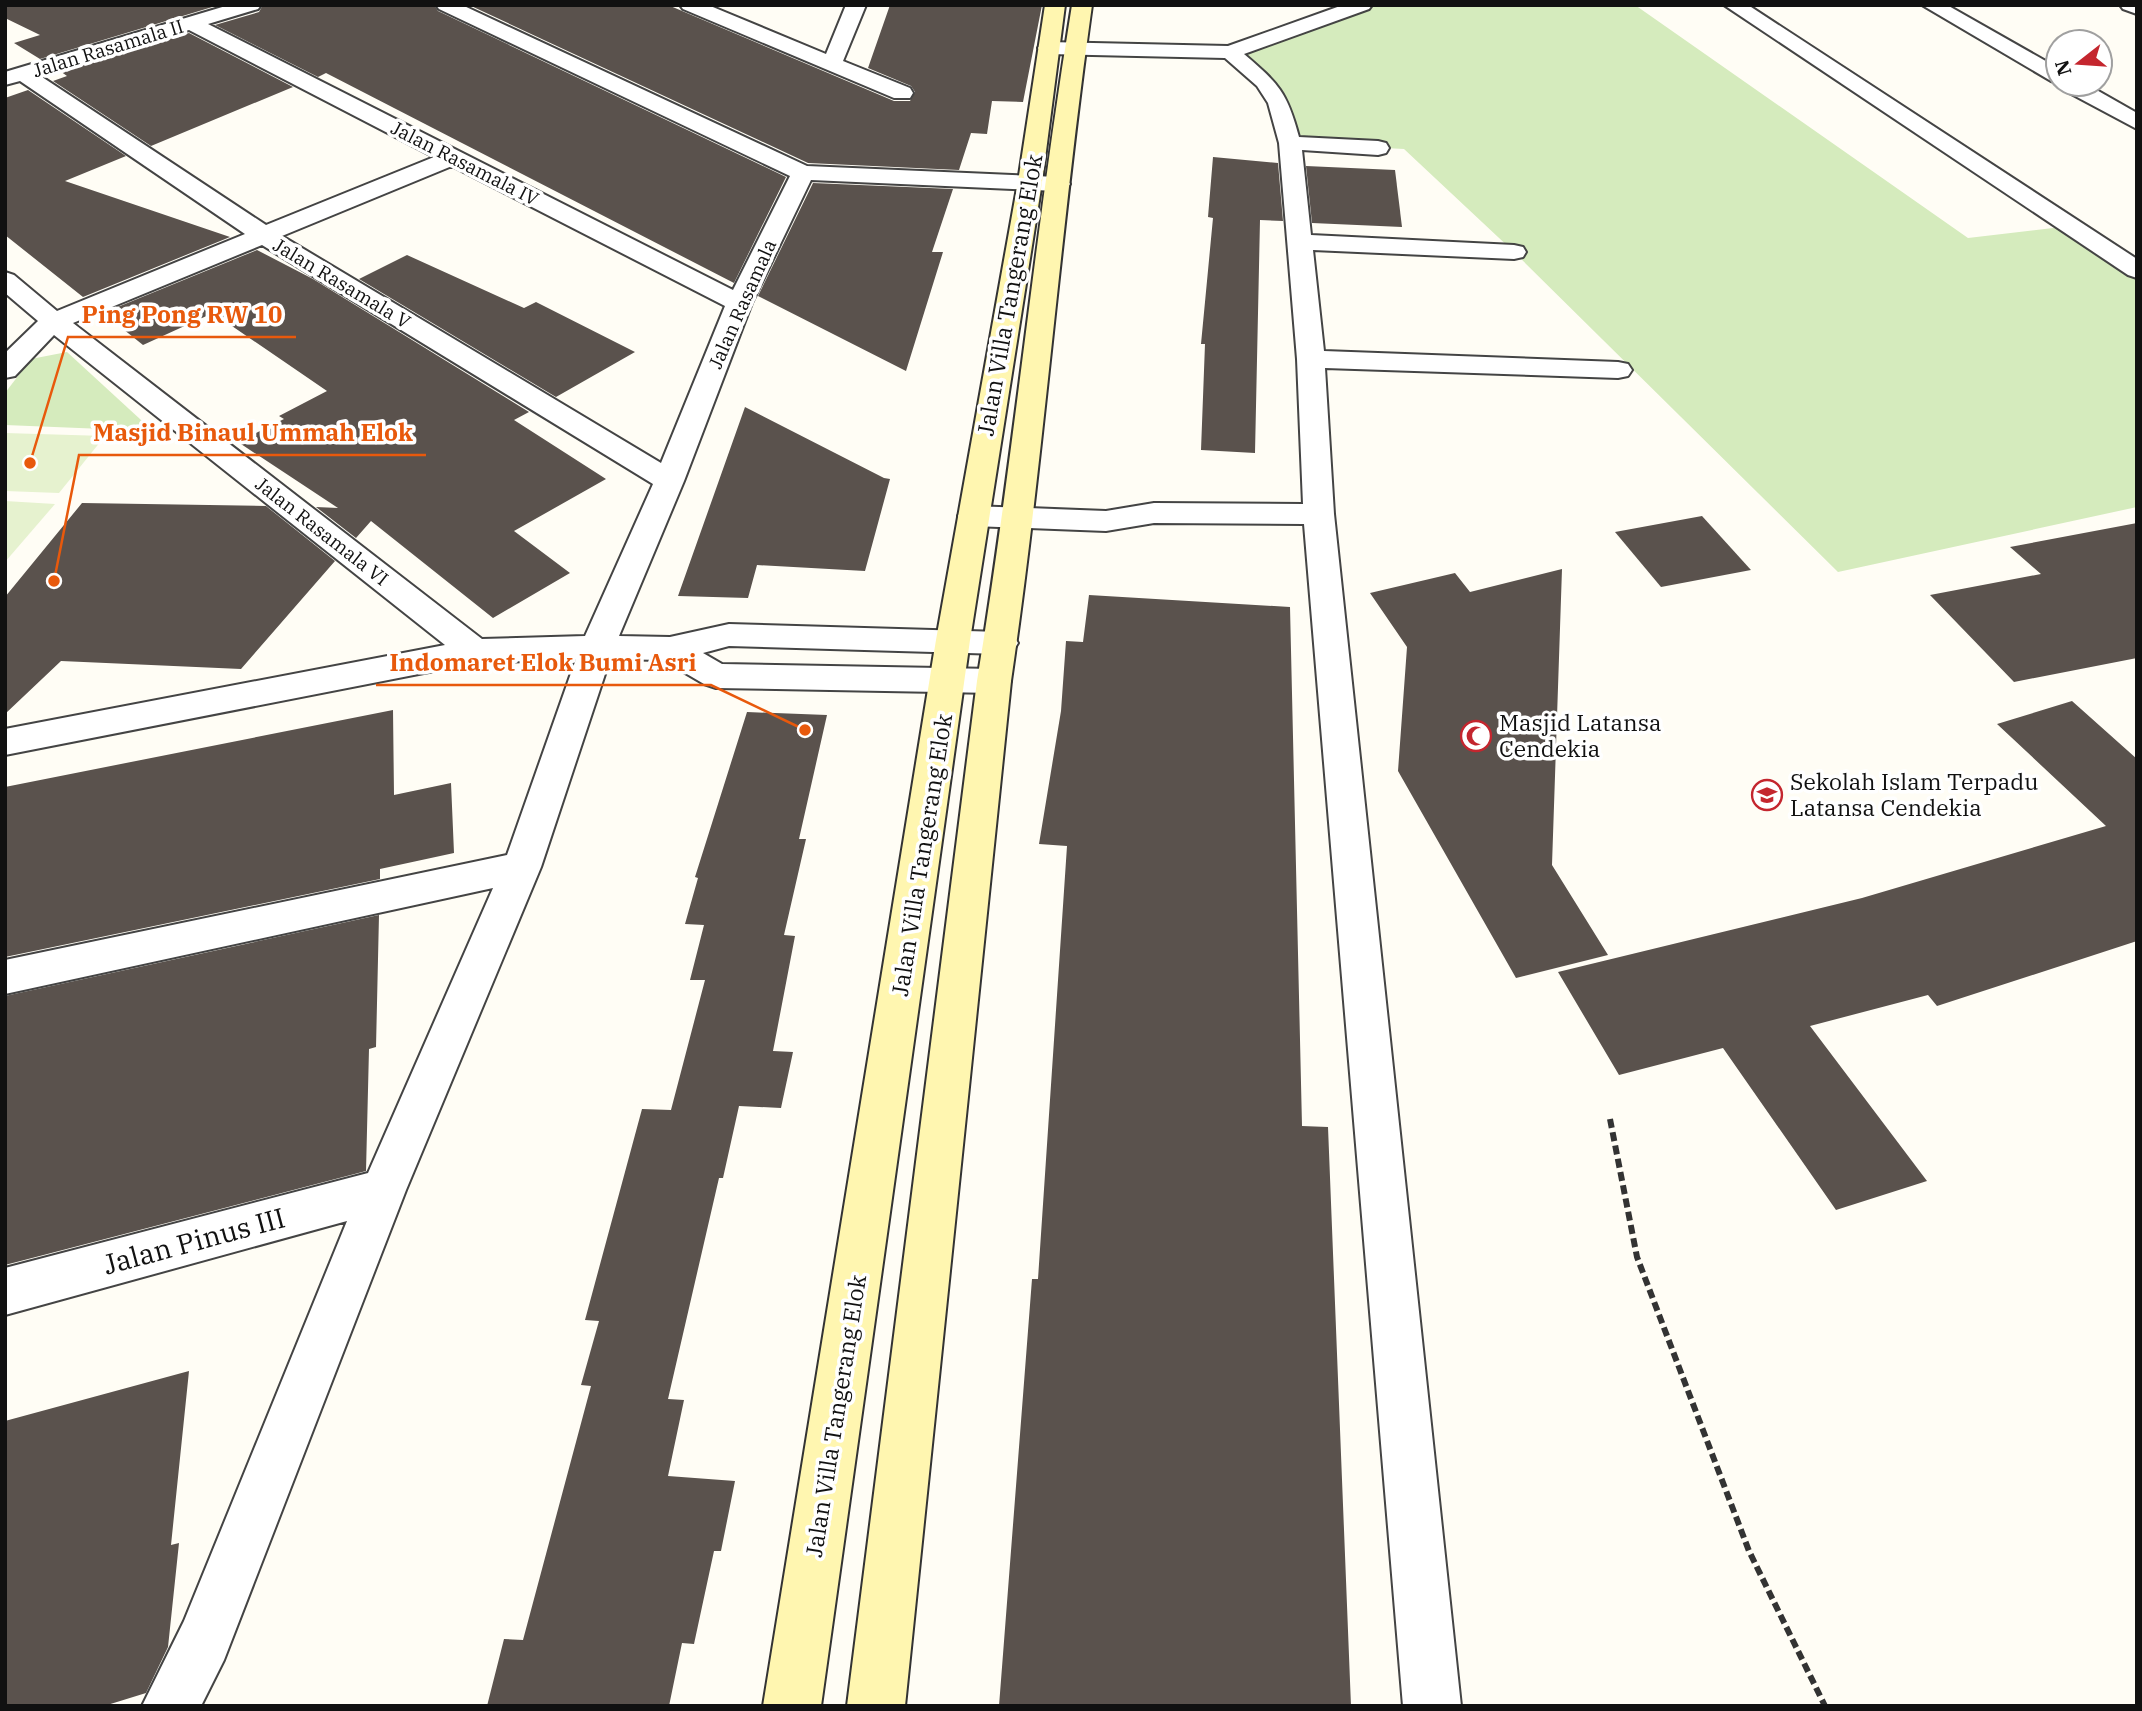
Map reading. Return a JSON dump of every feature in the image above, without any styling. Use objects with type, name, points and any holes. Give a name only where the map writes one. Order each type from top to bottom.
[{"type":"street","name":"Jalan Rasamala II","points":[[14,77],[251,5]]},
{"type":"street","points":[[690,5],[902,93]]},
{"type":"street","points":[[832,64],[856,5]]},
{"type":"street","name":"Jalan Villa Tangerang Elok","points":[[876,1706],[994,681],[1020,505],[1028,426],[1044,183],[1061,49],[1055,5]]},
{"type":"street","name":"Jalan Villa Tangerang Elok","points":[[1061,49],[1082,5]]},
{"type":"street","points":[[1061,49],[1230,52],[1284,26],[1362,5]]},
{"type":"street","points":[[1734,5],[2137,270]]},
{"type":"street","points":[[1932,5],[2044,69]]},
{"type":"street","points":[[2130,5],[2137,8]]},
{"type":"street","points":[[461,7],[803,173],[1044,183]]},
{"type":"street","name":"Jalan Rasamala IV","points":[[190,23],[739,303]]},
{"type":"street","points":[[1230,52],[1264,82],[1279,103],[1290,143],[1311,359],[1319,514],[1432,1706]]},
{"type":"street","name":"Jalan Rasamala V","points":[[14,77],[264,236],[668,481]]},
{"type":"street","points":[[2095,98],[2137,122]]},
{"type":"street","points":[[1290,143],[1378,148]]},
{"type":"street","points":[[5,370],[18,342],[55,321],[453,157]]},
{"type":"street","name":"Jalan Rasamala","points":[[171,1706],[204,1640],[383,1190],[522,867],[597,647],[668,481],[739,303],[803,173]]},
{"type":"street","name":"Jalan Villa Tangerang Elok","points":[[792,1706],[988,424],[1044,183]]},
{"type":"street","points":[[1301,242],[1514,252]]},
{"type":"street","name":"Jalan Rasamala VI","points":[[5,280],[475,650]]},
{"type":"street","points":[[1311,359],[1618,370]]},
{"type":"street","points":[[988,424],[1028,426]]},
{"type":"street","points":[[976,503],[1020,505],[1115,521],[1154,513],[1319,514]]},
{"type":"street","points":[[5,742],[475,650],[597,647],[670,649],[729,635],[1001,643]]},
{"type":"street","points":[[670,649],[716,676],[994,681]]},
{"type":"street","points":[[5,977],[522,867]]},
{"type":"street","points":[[883,1116],[944,1118]]},
{"type":"street","name":"Jalan Pinus III","points":[[5,1293],[383,1190]]},
{"type":"path","points":[[1610,1119],[1637,1257],[1749,1551],[1825,1706]]},
{"type":"green space","points":[[1362,5],[1635,5],[1968,238],[2070,226],[2137,273],[2137,507],[1838,572],[1514,252],[1404,149],[1290,143],[1279,103],[1230,52]]},
{"type":"green space","points":[[67,352],[153,431],[5,425],[5,393],[31,359]]},
{"type":"green space","points":[[5,433],[105,436],[59,493],[5,491]]},
{"type":"green space","points":[[5,501],[55,504],[5,562]]},
{"type":"building","points":[[5,5],[219,5],[40,59],[14,43],[40,35],[5,18]]},
{"type":"building","points":[[263,5],[434,5],[438,11],[786,177],[734,283],[326,73],[318,77],[215,25],[259,12]]},
{"type":"building","points":[[469,5],[668,5],[894,101],[910,101],[915,92],[911,86],[868,68],[890,5],[1042,5],[1023,102],[992,101],[987,134],[971,133],[959,170],[808,163]]},
{"type":"building","points":[[189,33],[293,87],[151,146],[53,81],[67,76],[60,71]]},
{"type":"building","points":[[28,90],[126,156],[65,181],[230,237],[83,297],[5,235],[5,98]]},
{"type":"building","points":[[1213,157],[1278,163],[1283,221],[1260,220],[1255,453],[1201,450],[1205,344],[1201,344],[1213,218],[1208,217]]},
{"type":"building","points":[[1306,166],[1395,170],[1402,227],[1312,223]]},
{"type":"building","points":[[813,183],[953,189],[932,252],[943,252],[906,371],[758,296]]},
{"type":"building","points":[[257,250],[313,279],[529,412],[514,420],[606,479],[514,531],[570,573],[493,618],[371,521],[356,538],[316,507],[338,508],[238,442],[284,419],[279,416],[327,391],[213,313],[143,345],[103,313]]},
{"type":"building","points":[[407,255],[524,308],[536,302],[635,352],[556,397],[359,279]]},
{"type":"building","points":[[745,407],[890,479],[865,571],[757,565],[748,598],[678,596]]},
{"type":"building","points":[[82,503],[266,506],[335,561],[241,669],[61,661],[5,714],[5,597]]},
{"type":"building","points":[[1702,516],[1751,570],[1661,587],[1615,532]]},
{"type":"building","points":[[2137,523],[2137,658],[2014,682],[1930,595],[2041,574],[2010,547]]},
{"type":"building","points":[[1562,569],[1552,865],[1608,955],[1516,978],[1398,771],[1407,647],[1370,593],[1455,573],[1470,592]]},
{"type":"building","points":[[1089,595],[1290,607],[1302,1126],[1328,1127],[1351,1706],[999,1706],[1032,1279],[1038,1279],[1067,846],[1039,844],[1061,711],[1066,641],[1083,642]]},
{"type":"building","points":[[2072,701],[2137,759],[2137,941],[1937,1006],[1928,995],[1810,1026],[1927,1181],[1836,1210],[1723,1048],[1619,1075],[1558,972],[1862,898],[2106,826],[1997,724]]},
{"type":"building","points":[[393,710],[394,795],[451,783],[454,853],[380,869],[380,879],[5,957],[5,787]]},
{"type":"building","points":[[747,712],[827,715],[799,839],[806,839],[784,935],[795,936],[773,1051],[793,1052],[781,1108],[739,1106],[723,1178],[719,1178],[668,1399],[684,1400],[668,1476],[735,1481],[721,1551],[714,1551],[694,1644],[682,1643],[669,1706],[487,1706],[504,1639],[523,1640],[591,1386],[581,1385],[599,1321],[585,1320],[642,1109],[671,1110],[705,980],[690,980],[704,925],[685,924],[698,878],[695,877]]},
{"type":"building","points":[[379,915],[376,1047],[369,1049],[366,1171],[5,1265],[5,996]]},
{"type":"building","points":[[189,1371],[171,1545],[179,1543],[168,1647],[146,1693],[104,1706],[5,1706],[5,1421]]},
{"type":"place","name":"Ping Pong RW 10","points":[[30,463]]},
{"type":"place","name":"Masjid Binaul Ummah Elok","points":[[54,581]]},
{"type":"place","name":"Indomaret Elok Bumi Asri","points":[[805,730]]},
{"type":"place","name":"Masjid Latansa Cendekia","points":[[1476,736]]},
{"type":"place","name":"Sekolah Islam Terpadu Latansa Cendekia","points":[[1767,795]]}]
